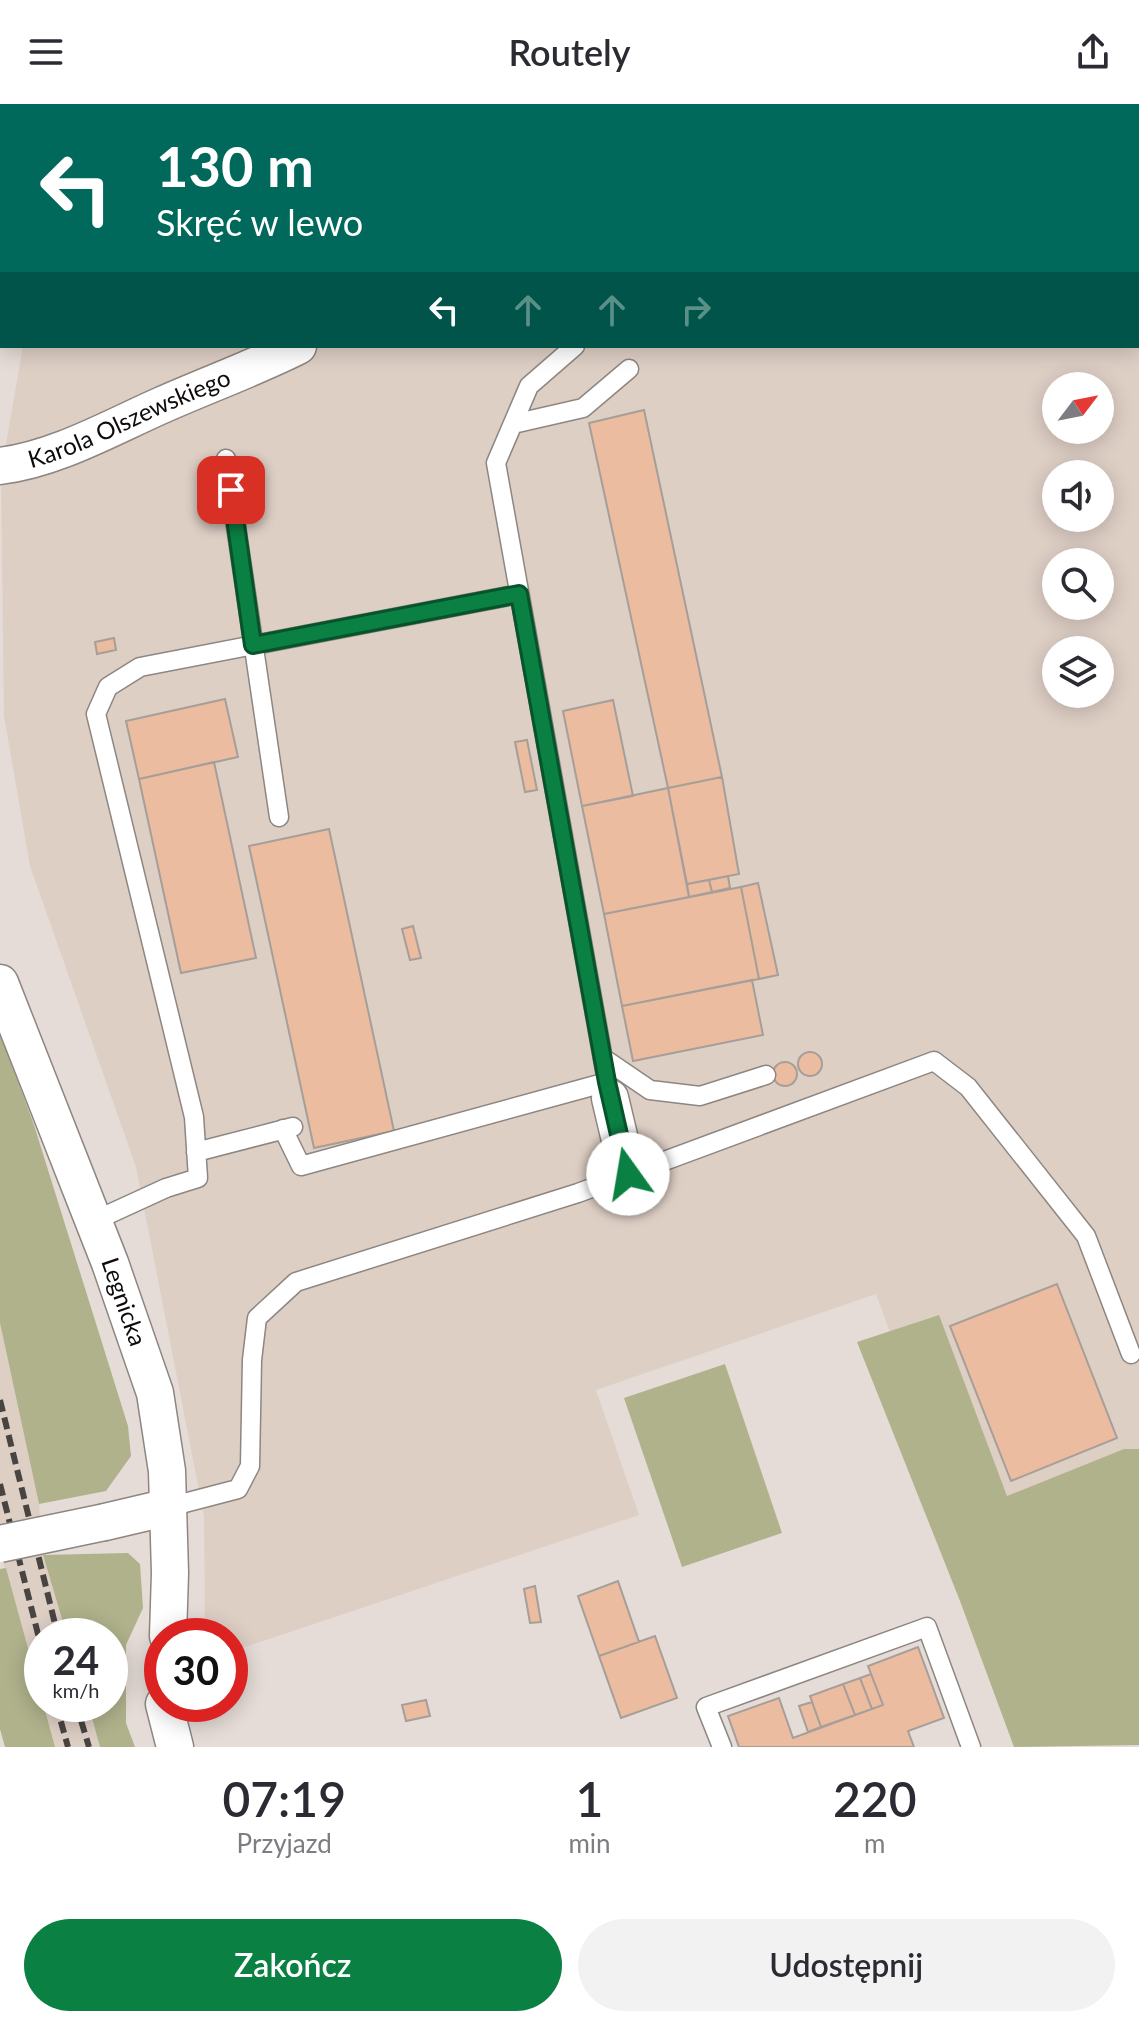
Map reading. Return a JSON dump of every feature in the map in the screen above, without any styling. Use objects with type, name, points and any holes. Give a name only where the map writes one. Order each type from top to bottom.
[{"type":"street","name":"Karola Olszewskiego","points":[[0,466],[18,464],[66,447],[294,348]]},
{"type":"street","name":"Legnicka","points":[[0,983],[94,1221],[155,1393],[167,1471],[168,1618]]},
{"type":"street","points":[[608,1090],[628,1174]]},
{"type":"street","points":[[0,1544],[169,1507]]},
{"type":"street","points":[[169,1722],[175,1747]]},
{"type":"lane","points":[[196,1152],[288,1128],[301,1166],[608,1090],[496,463],[529,386],[573,348]]},
{"type":"lane","points":[[513,424],[583,408],[629,369]]},
{"type":"lane","points":[[226,459],[279,817]]},
{"type":"lane","points":[[94,1221],[166,1188],[198,1178],[194,1117],[96,714],[108,687],[140,667],[519,594]]},
{"type":"lane","points":[[603,1058],[650,1090],[700,1096],[766,1075]]},
{"type":"lane","points":[[169,1507],[238,1489],[250,1466],[252,1360],[257,1318],[296,1282],[578,1193],[934,1061],[968,1087],[1086,1236],[1131,1354]]},
{"type":"lane","points":[[722,1747],[706,1707],[927,1627],[971,1747]]},
{"type":"shaded area","points":[[23,348],[1139,348],[1139,1717],[976,1569],[876,1294],[596,1390],[639,1515],[248,1646],[248,1618],[205,1618],[204,1516],[136,1167],[30,866],[4,716],[1,473]]},
{"type":"shaded area","points":[[0,1323],[39,1504],[43,1555],[62,1618],[24,1618],[24,1636],[0,1552]]},
{"type":"shaded area","points":[[48,1722],[93,1722],[100,1747],[55,1747]]},
{"type":"green space","points":[[0,1033],[34,1125],[128,1426],[131,1456],[106,1491],[39,1504],[0,1323]]},
{"type":"green space","points":[[939,1315],[1007,1496],[1124,1449],[1139,1449],[1139,1745],[1014,1747],[960,1601],[857,1342]]},
{"type":"green space","points":[[725,1364],[782,1533],[682,1567],[624,1398]]},
{"type":"green space","points":[[128,1553],[140,1564],[143,1608],[128,1641],[128,1618],[62,1618],[43,1555]]},
{"type":"green space","points":[[6,1568],[24,1634],[24,1722],[48,1722],[55,1747],[5,1747],[0,1729],[0,1569]]},
{"type":"green space","points":[[93,1722],[126,1722],[135,1747],[100,1747]]},
{"type":"building","points":[[644,410],[722,777],[668,788],[589,423]]},
{"type":"building","points":[[114,638],[116,650],[97,654],[95,642]]},
{"type":"building","points":[[225,699],[238,757],[139,779],[126,721]]},
{"type":"building","points":[[613,700],[633,796],[582,806],[563,711]]},
{"type":"building","points":[[527,740],[537,790],[525,792],[515,742]]},
{"type":"building","points":[[214,762],[256,958],[181,973],[139,779]]},
{"type":"building","points":[[722,777],[739,874],[687,884],[668,788]]},
{"type":"building","points":[[668,788],[689,897],[604,914],[582,806]]},
{"type":"building","points":[[329,829],[394,1131],[314,1148],[249,846]]},
{"type":"building","points":[[728,876],[730,888],[712,892],[709,880]]},
{"type":"building","points":[[709,880],[712,892],[689,897],[687,884]]},
{"type":"building","points":[[758,883],[778,975],[759,979],[741,887]]},
{"type":"building","points":[[741,887],[759,979],[622,1006],[604,914]]},
{"type":"building","points":[[413,926],[421,958],[410,960],[402,929]]},
{"type":"building","points":[[752,980],[763,1035],[633,1061],[622,1006]]},
{"type":"building","points":[[810,1052],[818,1056],[822,1064],[818,1072],[810,1076],[802,1072],[798,1064],[802,1056]]},
{"type":"building","points":[[785,1062],[794,1065],[797,1074],[794,1083],[785,1086],[776,1083],[773,1074],[776,1065]]},
{"type":"building","points":[[1057,1284],[1117,1438],[1011,1481],[950,1326]]},
{"type":"building","points":[[618,1581],[639,1642],[599,1656],[578,1596]]},
{"type":"building","points":[[535,1586],[541,1622],[530,1623],[524,1589]]},
{"type":"building","points":[[655,1636],[677,1698],[621,1718],[599,1656]]},
{"type":"building","points":[[918,1647],[944,1718],[908,1731],[914,1747],[739,1747],[728,1716],[779,1698],[793,1738],[883,1705],[868,1666]]},
{"type":"building","points":[[871,1674],[883,1705],[872,1709],[860,1678]]},
{"type":"building","points":[[860,1678],[872,1709],[855,1715],[843,1684]]},
{"type":"building","points":[[843,1684],[855,1715],[821,1727],[810,1696]]},
{"type":"building","points":[[426,1700],[430,1716],[406,1721],[402,1705]]},
{"type":"building","points":[[812,1702],[821,1727],[808,1732],[799,1706]]},
{"type":"railway","points":[[0,1400],[54,1618]]},
{"type":"railway","points":[[0,1484],[34,1618]]},
{"type":"railway","points":[[61,1722],[68,1747]]},
{"type":"railway","points":[[81,1722],[89,1747]]},
{"type":"route","points":[[231,490],[253,645],[519,594],[607,1082],[628,1174]]}]
